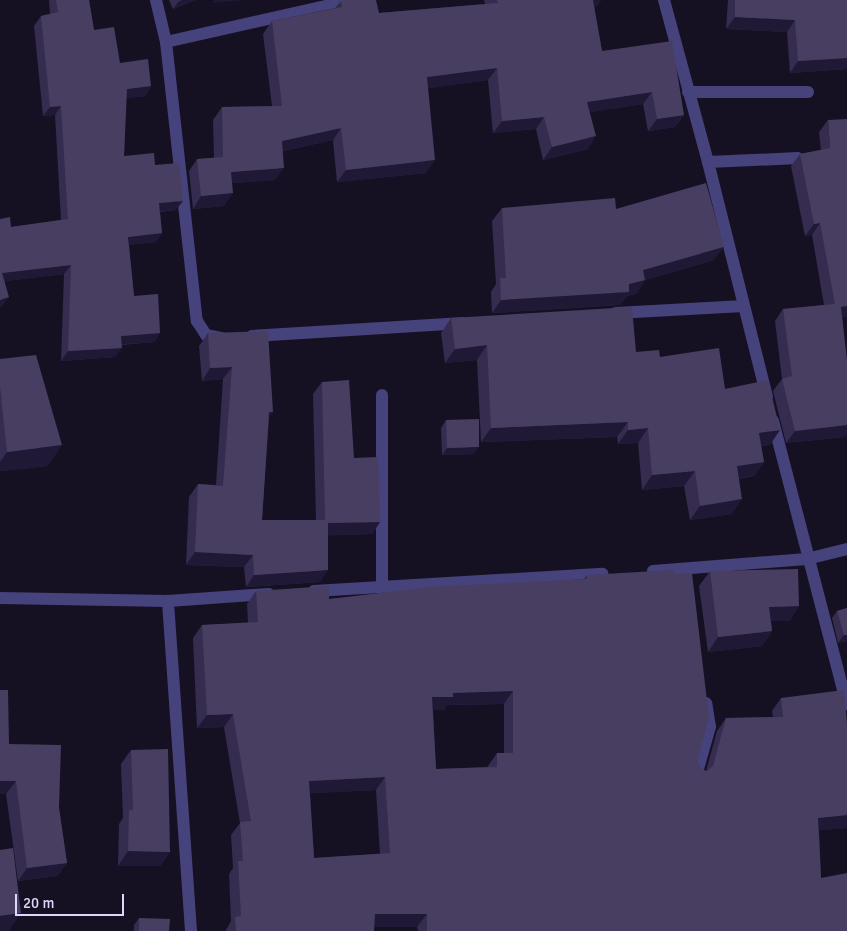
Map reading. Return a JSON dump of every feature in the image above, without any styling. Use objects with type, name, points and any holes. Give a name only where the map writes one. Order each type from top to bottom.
[{"type":"street","points":[[156,0],[166,42],[198,321],[202,332],[211,338],[217,338],[476,322]]},
{"type":"street","points":[[166,42],[353,0]]},
{"type":"street","points":[[664,0],[708,162],[807,559],[847,705]]},
{"type":"street","points":[[688,92],[808,92]]},
{"type":"street","points":[[708,162],[798,158]]},
{"type":"street","points":[[605,314],[744,306]]},
{"type":"street","points":[[382,395],[382,586]]},
{"type":"street","points":[[639,572],[689,574],[807,559],[847,548]]},
{"type":"street","points":[[304,591],[620,573]]},
{"type":"street","points":[[1,594],[168,601],[285,592]]},
{"type":"street","points":[[168,601],[191,931]]},
{"type":"street","points":[[696,776],[710,727],[704,688]]},
{"type":"building","points":[[56,0],[89,0],[94,30],[114,27],[120,63],[148,59],[151,86],[127,89],[124,156],[154,153],[155,165],[179,163],[183,201],[159,203],[162,233],[128,237],[134,296],[158,294],[160,333],[121,336],[122,348],[68,351],[71,265],[2,273],[9,297],[0,300],[0,219],[10,217],[11,227],[68,219],[61,106],[50,107],[41,16],[58,12]]},
{"type":"building","points":[[376,0],[379,13],[498,3],[497,0],[593,0],[602,51],[672,41],[684,115],[657,119],[652,92],[587,102],[596,136],[552,147],[544,117],[502,121],[497,68],[427,77],[435,160],[346,170],[341,128],[282,141],[284,168],[231,172],[233,193],[201,196],[197,159],[223,157],[222,107],[282,106],[272,21],[342,7],[341,1]]},
{"type":"building","points":[[735,0],[847,0],[847,58],[798,61],[795,20],[735,17]]},
{"type":"building","points":[[847,119],[847,306],[841,307],[847,360],[847,425],[795,431],[782,379],[792,376],[783,309],[835,304],[820,223],[814,224],[800,154],[830,148],[828,120]]},
{"type":"building","points":[[706,183],[724,247],[643,270],[645,280],[629,284],[629,292],[501,300],[500,278],[506,278],[502,208],[615,198],[616,209]]},
{"type":"building","points":[[632,307],[636,352],[659,350],[660,357],[719,348],[725,389],[768,380],[780,430],[759,433],[764,462],[737,466],[742,499],[700,506],[695,471],[652,475],[648,428],[628,430],[628,422],[491,428],[487,345],[455,349],[451,318]]},
{"type":"building","points":[[268,331],[273,412],[269,412],[262,520],[325,520],[322,382],[349,380],[354,458],[378,457],[380,522],[328,523],[328,570],[254,575],[253,555],[195,552],[198,484],[223,486],[232,367],[210,368],[208,333]]},
{"type":"building","points":[[36,355],[62,445],[7,452],[0,386],[0,359]]},
{"type":"building","points":[[479,419],[479,447],[447,448],[446,420]]},
{"type":"building","points":[[798,569],[799,606],[769,607],[772,631],[718,637],[710,571]]},
{"type":"building","points":[[673,570],[674,574],[692,573],[709,718],[697,761],[700,769],[707,771],[713,766],[726,718],[783,717],[781,698],[844,690],[847,723],[847,815],[818,818],[821,878],[847,873],[847,931],[427,931],[427,914],[375,914],[374,931],[236,931],[235,917],[241,916],[238,861],[243,861],[240,822],[251,821],[233,714],[207,715],[202,625],[258,622],[256,591],[329,586],[329,599],[431,587],[587,579],[587,575]],"holes":[[[513,691],[513,753],[497,753],[497,767],[436,769],[432,697],[453,697],[453,693]],[[385,777],[390,853],[314,858],[309,781]]]},
{"type":"building","points":[[847,608],[847,635],[844,635],[837,611]]},
{"type":"building","points":[[0,690],[8,690],[9,744],[61,745],[59,808],[67,863],[27,868],[16,781],[0,781]]},
{"type":"building","points":[[168,749],[170,852],[128,851],[129,810],[133,810],[131,750]]},
{"type":"building","points":[[13,848],[21,913],[0,916],[0,850]]},
{"type":"building","points":[[139,918],[170,919],[169,931],[139,931]]}]
